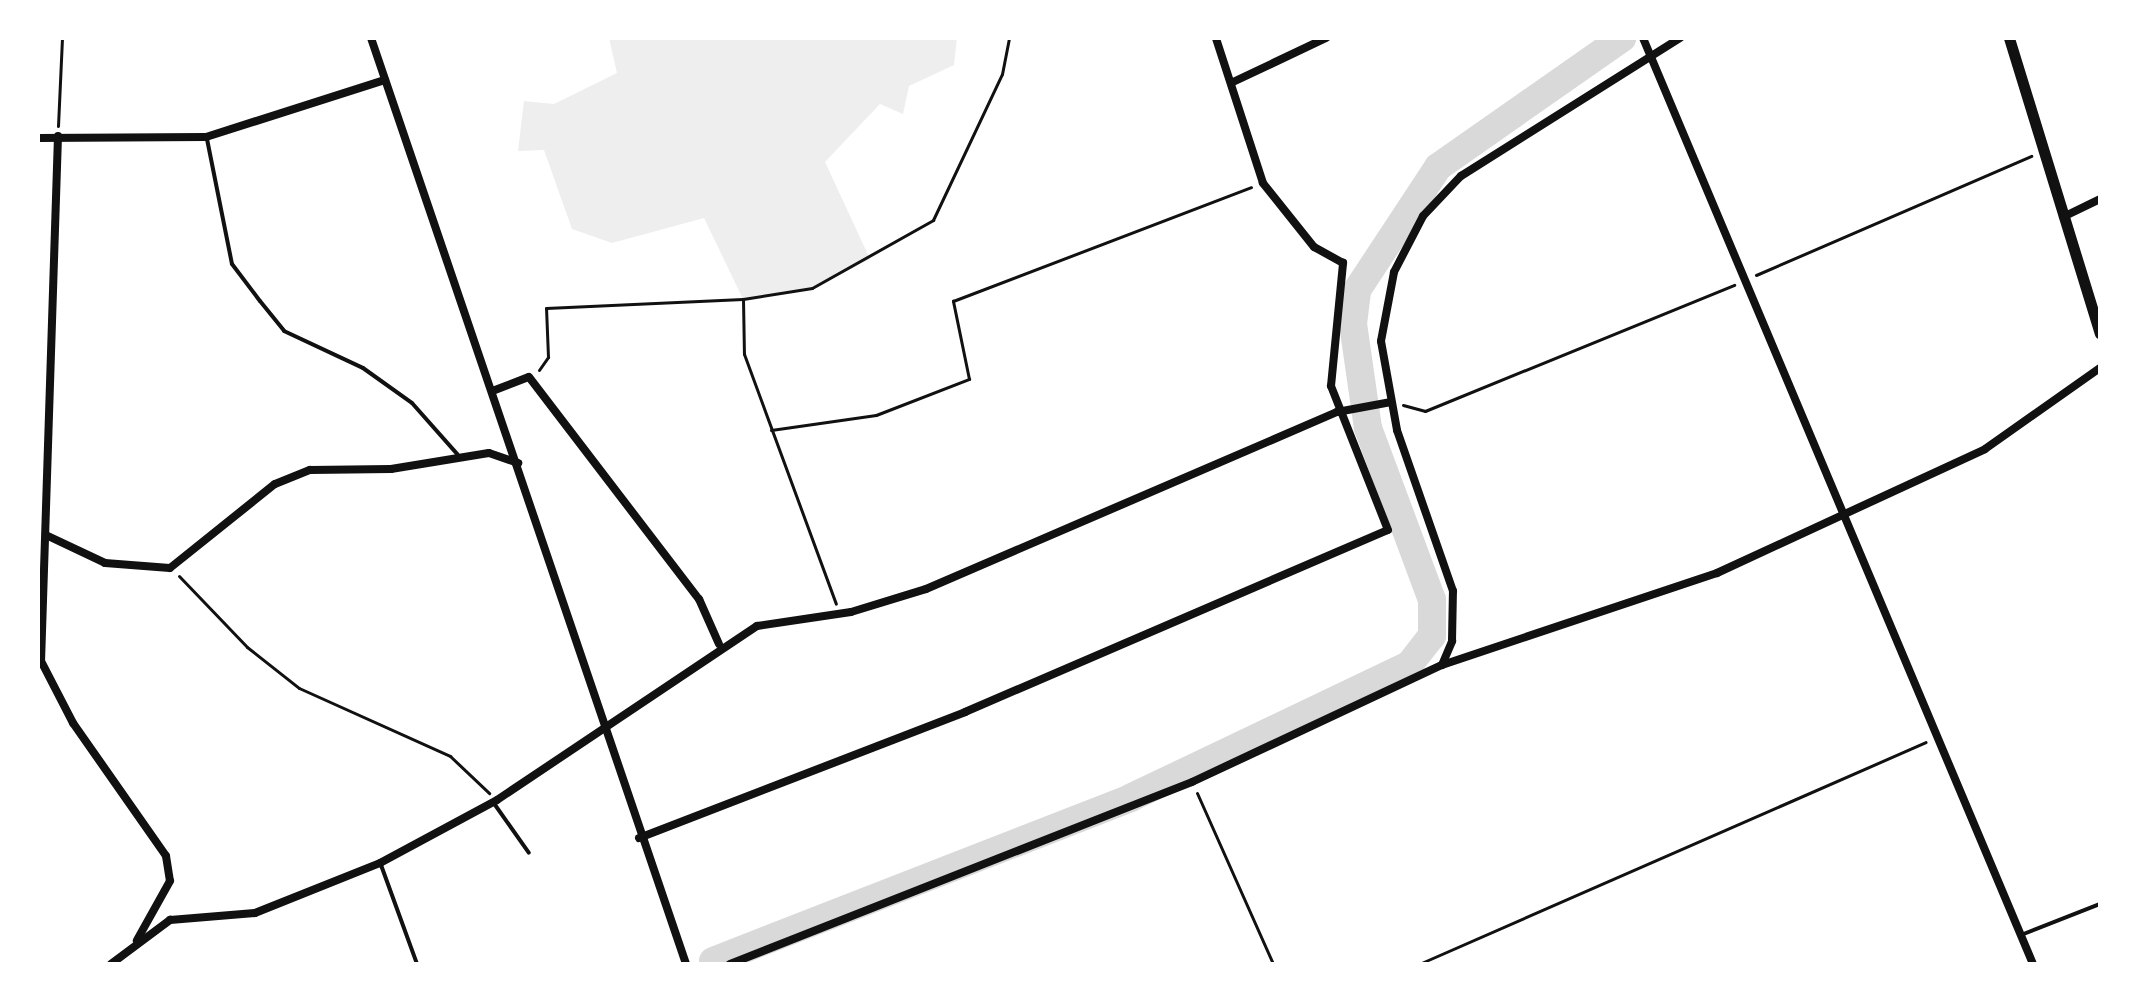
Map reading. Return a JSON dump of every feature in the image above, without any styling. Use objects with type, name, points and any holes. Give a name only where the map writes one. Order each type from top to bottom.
[{"type":"main road","points":[[2009,38],[2100,333]]},
{"type":"street","points":[[371,38],[495,390],[639,838],[686,964]]},
{"type":"street","points":[[639,838],[965,712],[1388,530],[1362,454],[1338,412],[1331,349],[1343,263],[1314,247],[1263,183],[1233,82],[1216,38]]},
{"type":"street","points":[[1233,82],[1326,38]]},
{"type":"street","points":[[1442,665],[1452,641],[1453,591],[1391,402],[1381,341],[1385,307],[1423,216],[1484,160],[1680,38]]},
{"type":"street","points":[[1643,39],[2033,964]]},
{"type":"street","points":[[38,138],[206,137],[385,80]]},
{"type":"street","points":[[58,136],[43,465],[48,536],[41,661],[73,723],[166,856],[170,881],[131,947]]},
{"type":"street","points":[[2063,217],[2100,199]]},
{"type":"street","points":[[730,964],[1192,782],[1442,665],[1704,578],[1985,449],[2100,368]]},
{"type":"street","points":[[495,390],[529,377],[699,599],[719,644]]},
{"type":"street","points":[[111,964],[170,920],[255,913],[380,863],[495,801],[719,644],[757,626],[839,611],[926,589],[1007,557],[1338,412],[1391,402]]},
{"type":"street","points":[[48,536],[105,563],[170,568],[275,484],[310,470],[391,469],[458,455],[489,453],[518,463]]},
{"type":"lane","points":[[206,137],[232,264],[260,301],[284,331],[363,368],[412,403],[458,455]]},
{"type":"lane","points":[[495,801],[529,853]]},
{"type":"lane","points":[[380,863],[417,964]]},
{"type":"lane","points":[[2021,935],[2100,904]]},
{"type":"path","points":[[58,136],[62,38]]},
{"type":"path","points":[[529,377],[548,357],[546,308],[743,299],[812,288],[933,220],[1002,74],[1009,38]]},
{"type":"path","points":[[1391,402],[1425,411],[1746,280],[2042,152]]},
{"type":"path","points":[[771,430],[876,415],[969,379],[953,301],[1263,183]]},
{"type":"path","points":[[743,299],[744,354],[839,611]]},
{"type":"path","points":[[170,568],[299,688],[450,756],[495,801]]},
{"type":"path","points":[[1419,964],[1936,737]]},
{"type":"path","points":[[1192,782],[1273,964]]},
{"type":"shaded area","points":[[609,38],[957,38],[954,65],[909,86],[903,114],[880,104],[825,162],[870,259],[812,288],[743,299],[704,218],[612,243],[572,229],[544,150],[518,151],[524,101],[554,104],[617,73]]},
{"type":"waterway","points":[[713,961],[1130,798],[1409,665],[1432,636],[1432,600],[1368,428],[1353,324],[1357,290],[1438,167],[1622,38]]}]
